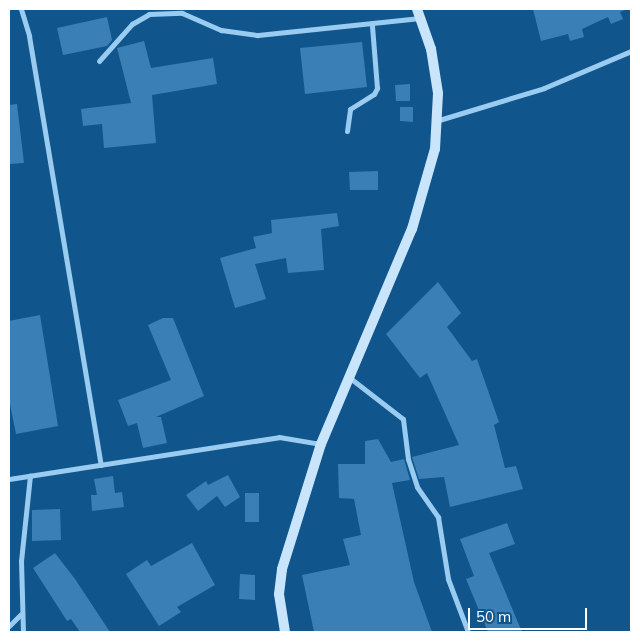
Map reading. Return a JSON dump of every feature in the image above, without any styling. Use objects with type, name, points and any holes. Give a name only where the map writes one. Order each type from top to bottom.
[{"type":"main road","points":[[285,632],[279,594],[282,569],[321,444],[412,228],[439,120],[431,49],[419,13]]},
{"type":"street","points":[[21,9],[29,36],[101,465]]},
{"type":"street","points":[[100,61],[132,24],[166,12],[182,13],[221,30],[258,35],[372,26],[419,13]]},
{"type":"street","points":[[347,131],[350,108],[374,94],[376,88],[372,26]]},
{"type":"street","points":[[439,120],[544,88],[631,51]]},
{"type":"street","points":[[350,378],[402,420],[408,459],[417,487],[438,517],[448,579],[468,632]]},
{"type":"street","points":[[9,479],[279,437],[321,444]]},
{"type":"street","points":[[23,632],[20,616],[30,475]]},
{"type":"street","points":[[9,626],[20,616]]},
{"type":"building","points":[[533,9],[627,9],[620,12],[623,19],[611,24],[608,17],[582,29],[584,37],[570,41],[568,34],[541,41]]},
{"type":"building","points":[[107,17],[112,40],[107,46],[63,55],[57,28]]},
{"type":"building","points":[[144,41],[151,68],[213,58],[217,84],[152,95],[156,143],[104,148],[102,124],[83,126],[81,109],[131,103],[117,48]]},
{"type":"building","points":[[362,42],[367,87],[305,94],[300,48]]},
{"type":"building","points":[[410,84],[410,101],[396,101],[395,85]]},
{"type":"building","points":[[17,104],[24,163],[9,164],[9,105]]},
{"type":"building","points":[[400,107],[413,107],[413,122],[400,121]]},
{"type":"building","points":[[378,171],[378,190],[350,190],[349,172]]},
{"type":"building","points":[[337,213],[339,226],[321,229],[324,270],[288,273],[286,258],[255,264],[266,299],[235,308],[220,258],[256,248],[253,237],[272,233],[271,220]]},
{"type":"building","points":[[438,282],[461,313],[447,327],[472,361],[477,359],[499,422],[494,425],[505,468],[516,466],[523,489],[450,507],[444,477],[419,479],[412,457],[459,445],[427,373],[420,378],[386,334]]},
{"type":"building","points":[[40,315],[58,426],[16,434],[9,399],[9,321]]},
{"type":"building","points":[[163,318],[173,318],[204,396],[156,417],[161,417],[167,443],[143,448],[137,423],[128,426],[118,400],[171,380],[148,325]]},
{"type":"building","points":[[378,439],[391,462],[404,459],[410,480],[392,483],[414,582],[432,632],[314,632],[302,575],[350,565],[343,539],[361,535],[354,499],[339,498],[338,464],[365,464],[365,441]]},
{"type":"building","points":[[228,475],[240,497],[225,507],[217,496],[198,511],[186,495],[206,481],[208,485]]},
{"type":"building","points":[[113,476],[115,493],[122,492],[124,507],[92,511],[91,495],[97,495],[94,479]]},
{"type":"building","points":[[245,493],[259,493],[259,522],[245,522]]},
{"type":"building","points":[[60,509],[61,540],[32,541],[32,510]]},
{"type":"building","points":[[507,523],[515,544],[489,553],[522,632],[488,632],[466,579],[474,576],[460,539]]},
{"type":"building","points":[[192,543],[215,585],[177,607],[181,612],[159,626],[126,574],[147,560],[151,566]]},
{"type":"building","points":[[55,553],[75,579],[110,632],[80,632],[71,619],[67,621],[33,568]]},
{"type":"building","points":[[240,574],[255,575],[255,600],[239,599]]}]
